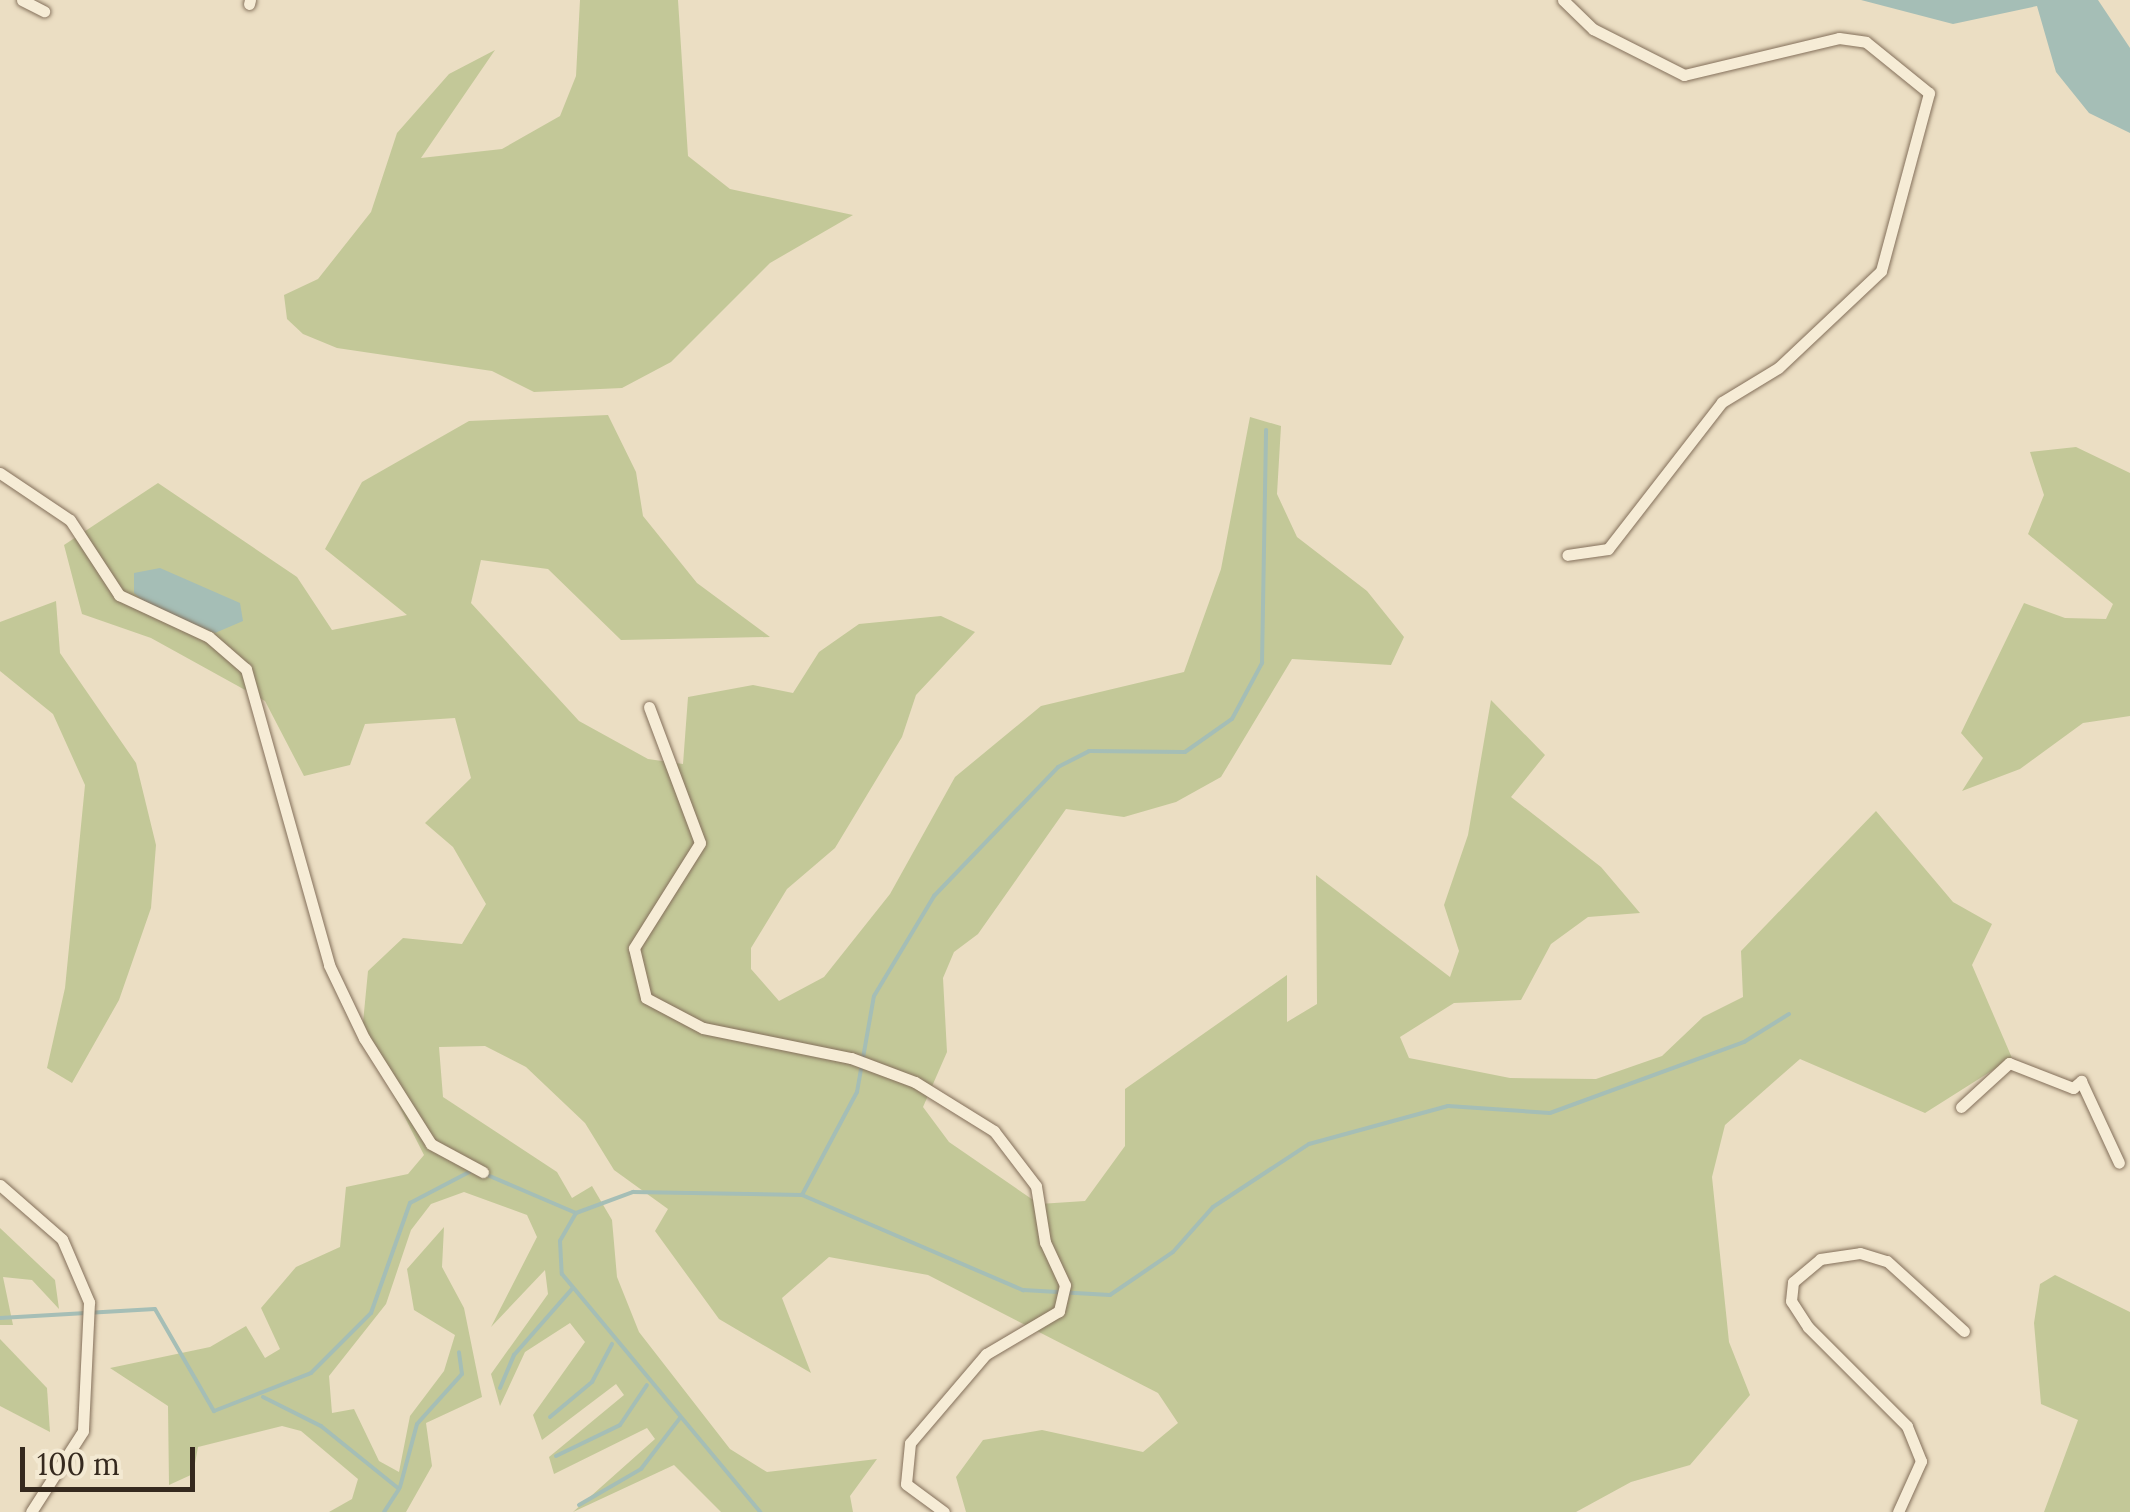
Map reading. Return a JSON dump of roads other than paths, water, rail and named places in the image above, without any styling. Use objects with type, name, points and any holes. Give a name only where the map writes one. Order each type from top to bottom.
[{"type":"street","points":[[22,0],[44,11]]},
{"type":"street","points":[[1563,0],[1593,30],[1684,75],[1839,38],[1866,42],[1929,93],[1881,271],[1778,368],[1722,402],[1608,549],[1567,555]]},
{"type":"street","points":[[0,473],[70,520],[119,595],[210,637],[246,669],[350,1008],[432,1144],[482,1172]]},
{"type":"street","points":[[649,707],[700,844],[641,930],[636,980],[646,998],[703,1028],[880,1066],[967,1111],[1024,1164],[1065,1285],[1060,1310],[986,1354],[910,1443],[906,1484],[944,1512]]},
{"type":"street","points":[[1961,1107],[2009,1063],[2073,1088],[2081,1080],[2119,1163]]},
{"type":"street","points":[[0,1185],[62,1239],[89,1302],[83,1431],[31,1512]]},
{"type":"street","points":[[1898,1512],[1922,1460],[1907,1426],[1808,1327],[1791,1302],[1793,1282],[1820,1259],[1860,1253],[1887,1261],[1964,1332]]},
{"type":"water","points":[[1861,0],[2098,0],[2130,48],[2130,133],[2089,113],[2056,72],[2037,6],[1953,24]]},
{"type":"water","points":[[160,568],[240,603],[243,621],[215,633],[147,605],[134,593],[134,573]]},
{"type":"waterway","points":[[802,1195],[857,1092],[874,996],[934,896],[1058,767],[1089,751],[1185,752],[1232,719],[1262,663],[1266,430]]},
{"type":"waterway","points":[[576,1213],[633,1192],[802,1195],[1023,1290],[1110,1295],[1173,1252],[1213,1207],[1309,1144],[1448,1106],[1550,1113],[1744,1042],[1789,1014]]},
{"type":"waterway","points":[[0,1318],[155,1309],[214,1411],[311,1373],[371,1313],[410,1203],[471,1171]]},
{"type":"waterway","points":[[485,1174],[576,1213],[560,1241],[562,1274],[760,1512]]},
{"type":"waterway","points":[[500,1388],[514,1355],[572,1289]]},
{"type":"waterway","points":[[550,1417],[592,1382],[612,1344]]},
{"type":"waterway","points":[[400,1487],[417,1424],[462,1374],[459,1352]]},
{"type":"waterway","points":[[556,1456],[620,1425],[647,1385]]},
{"type":"waterway","points":[[263,1397],[321,1426],[399,1489],[384,1512]]},
{"type":"waterway","points":[[579,1505],[641,1469],[680,1418]]}]
